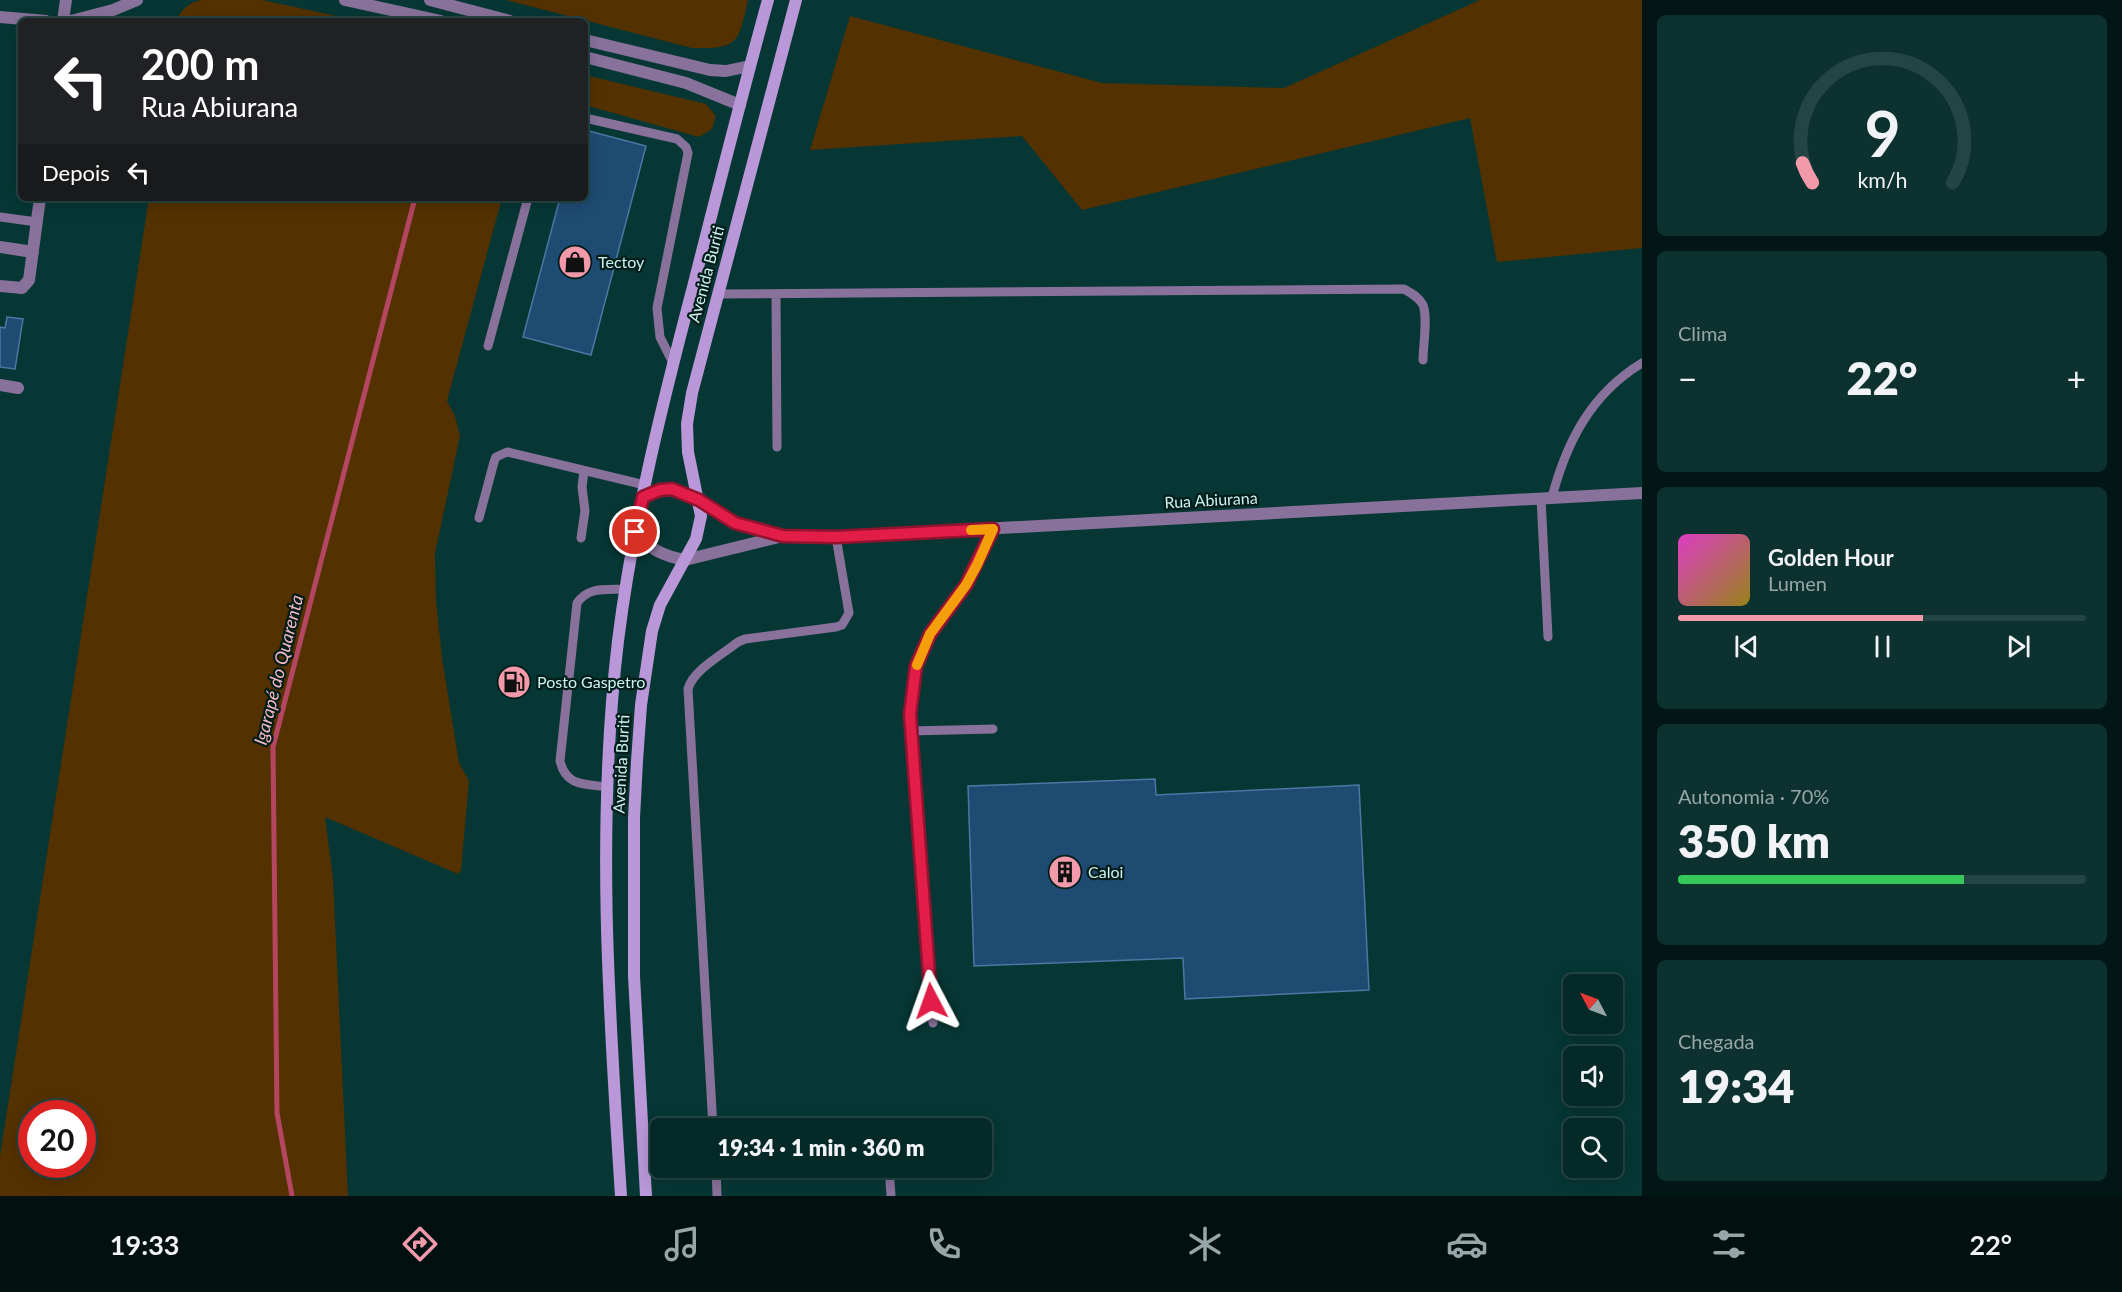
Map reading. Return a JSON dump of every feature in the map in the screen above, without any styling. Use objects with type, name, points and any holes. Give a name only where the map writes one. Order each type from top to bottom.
[{"type":"main road","name":"Avenida Buriti","points":[[621,1196],[606,911],[608,787],[613,699],[625,589],[635,532],[673,363],[768,0]]},
{"type":"main road","name":"Avenida Buriti","points":[[646,1196],[634,976],[634,818],[641,705],[652,631],[660,605],[696,539],[701,516],[688,452],[687,424],[692,393],[796,0]]},
{"type":"street","points":[[63,18],[66,0]]},
{"type":"street","points":[[82,18],[113,10],[137,0]]},
{"type":"street","points":[[345,0],[428,18]]},
{"type":"street","points":[[430,0],[497,18]]},
{"type":"street","points":[[0,17],[18,19]]},
{"type":"street","points":[[588,41],[710,70],[726,71],[750,66]]},
{"type":"street","points":[[588,58],[686,83],[740,105]]},
{"type":"street","points":[[0,286],[18,288],[25,286],[29,280],[40,201]]},
{"type":"street","points":[[0,247],[33,252]]},
{"type":"street","points":[[0,385],[18,388]]},
{"type":"street","name":"Rua Abiurana","points":[[644,491],[672,489],[699,500],[735,523],[783,536],[836,537],[1642,493]]},
{"type":"street","points":[[635,532],[646,545],[657,552],[685,560]]},
{"type":"street","name":"Rua Abiurana","points":[[685,560],[783,536]]},
{"type":"lane","points":[[588,119],[677,140],[686,147],[688,153],[657,308],[660,337],[673,363]]},
{"type":"lane","points":[[489,346],[527,201]]},
{"type":"lane","points":[[0,217],[37,222]]},
{"type":"lane","points":[[717,294],[1404,289],[1418,298],[1422,304],[1424,312],[1423,360]]},
{"type":"lane","points":[[776,295],[777,447]]},
{"type":"lane","points":[[1548,636],[1546,498],[1576,432],[1593,405],[1617,381],[1642,363]]},
{"type":"lane","points":[[479,518],[494,462],[501,453],[507,452],[584,471],[644,491]]},
{"type":"lane","points":[[581,538],[585,511],[582,487],[584,471]]},
{"type":"lane","points":[[933,1023],[910,714],[916,666],[930,634],[971,575],[993,529]]},
{"type":"lane","points":[[712,1118],[688,689],[698,673],[745,639],[842,625],[849,613],[836,537]]},
{"type":"lane","points":[[608,787],[573,781],[562,770],[560,761],[577,603],[587,592],[625,589]]},
{"type":"lane","points":[[911,731],[993,729]]},
{"type":"lane","points":[[716,1178],[717,1196]]},
{"type":"lane","points":[[890,1178],[891,1196]]},
{"type":"shaded area","points":[[201,0],[262,0],[346,18],[178,18],[180,13]]},
{"type":"shaded area","points":[[506,0],[748,0],[737,37],[729,44],[717,47],[692,48],[588,21],[588,18],[576,18]]},
{"type":"shaded area","points":[[1480,0],[1642,0],[1642,248],[1497,262],[1470,118],[1082,210],[1022,136],[810,150],[850,16],[1102,83],[1284,88]]},
{"type":"shaded area","points":[[588,76],[706,104],[716,116],[712,129],[699,137],[588,106]]},
{"type":"shaded area","points":[[149,201],[501,201],[447,401],[455,416],[460,436],[435,553],[436,601],[442,658],[459,763],[469,781],[461,870],[458,874],[325,817],[333,879],[348,1196],[0,1196],[0,1156]]},
{"type":"building","points":[[588,131],[646,146],[591,355],[523,337],[559,201],[588,201]]},
{"type":"building","points":[[7,317],[23,319],[15,369],[0,367],[0,327],[5,328]]},
{"type":"building","points":[[1155,779],[1156,795],[1359,785],[1369,990],[1185,999],[1183,958],[974,966],[968,786]]},
{"type":"waterway","name":"Igarapé do Quarenta","points":[[292,1196],[277,1113],[273,747],[414,201]]},
{"type":"slow traffic","points":[[917,665],[930,634],[966,585],[993,529],[971,530]]},
{"type":"place","name":"Tectoy","points":[[575,262]]},
{"type":"place","name":"Posto Gaspetro","points":[[514,682]]},
{"type":"place","name":"Caloi","points":[[1065,872]]},
{"type":"route","points":[[635,532],[643,497],[660,490],[672,489],[699,500],[735,523],[783,536],[836,537],[993,529],[966,585],[930,634],[916,666],[910,714],[931,1001]]}]
